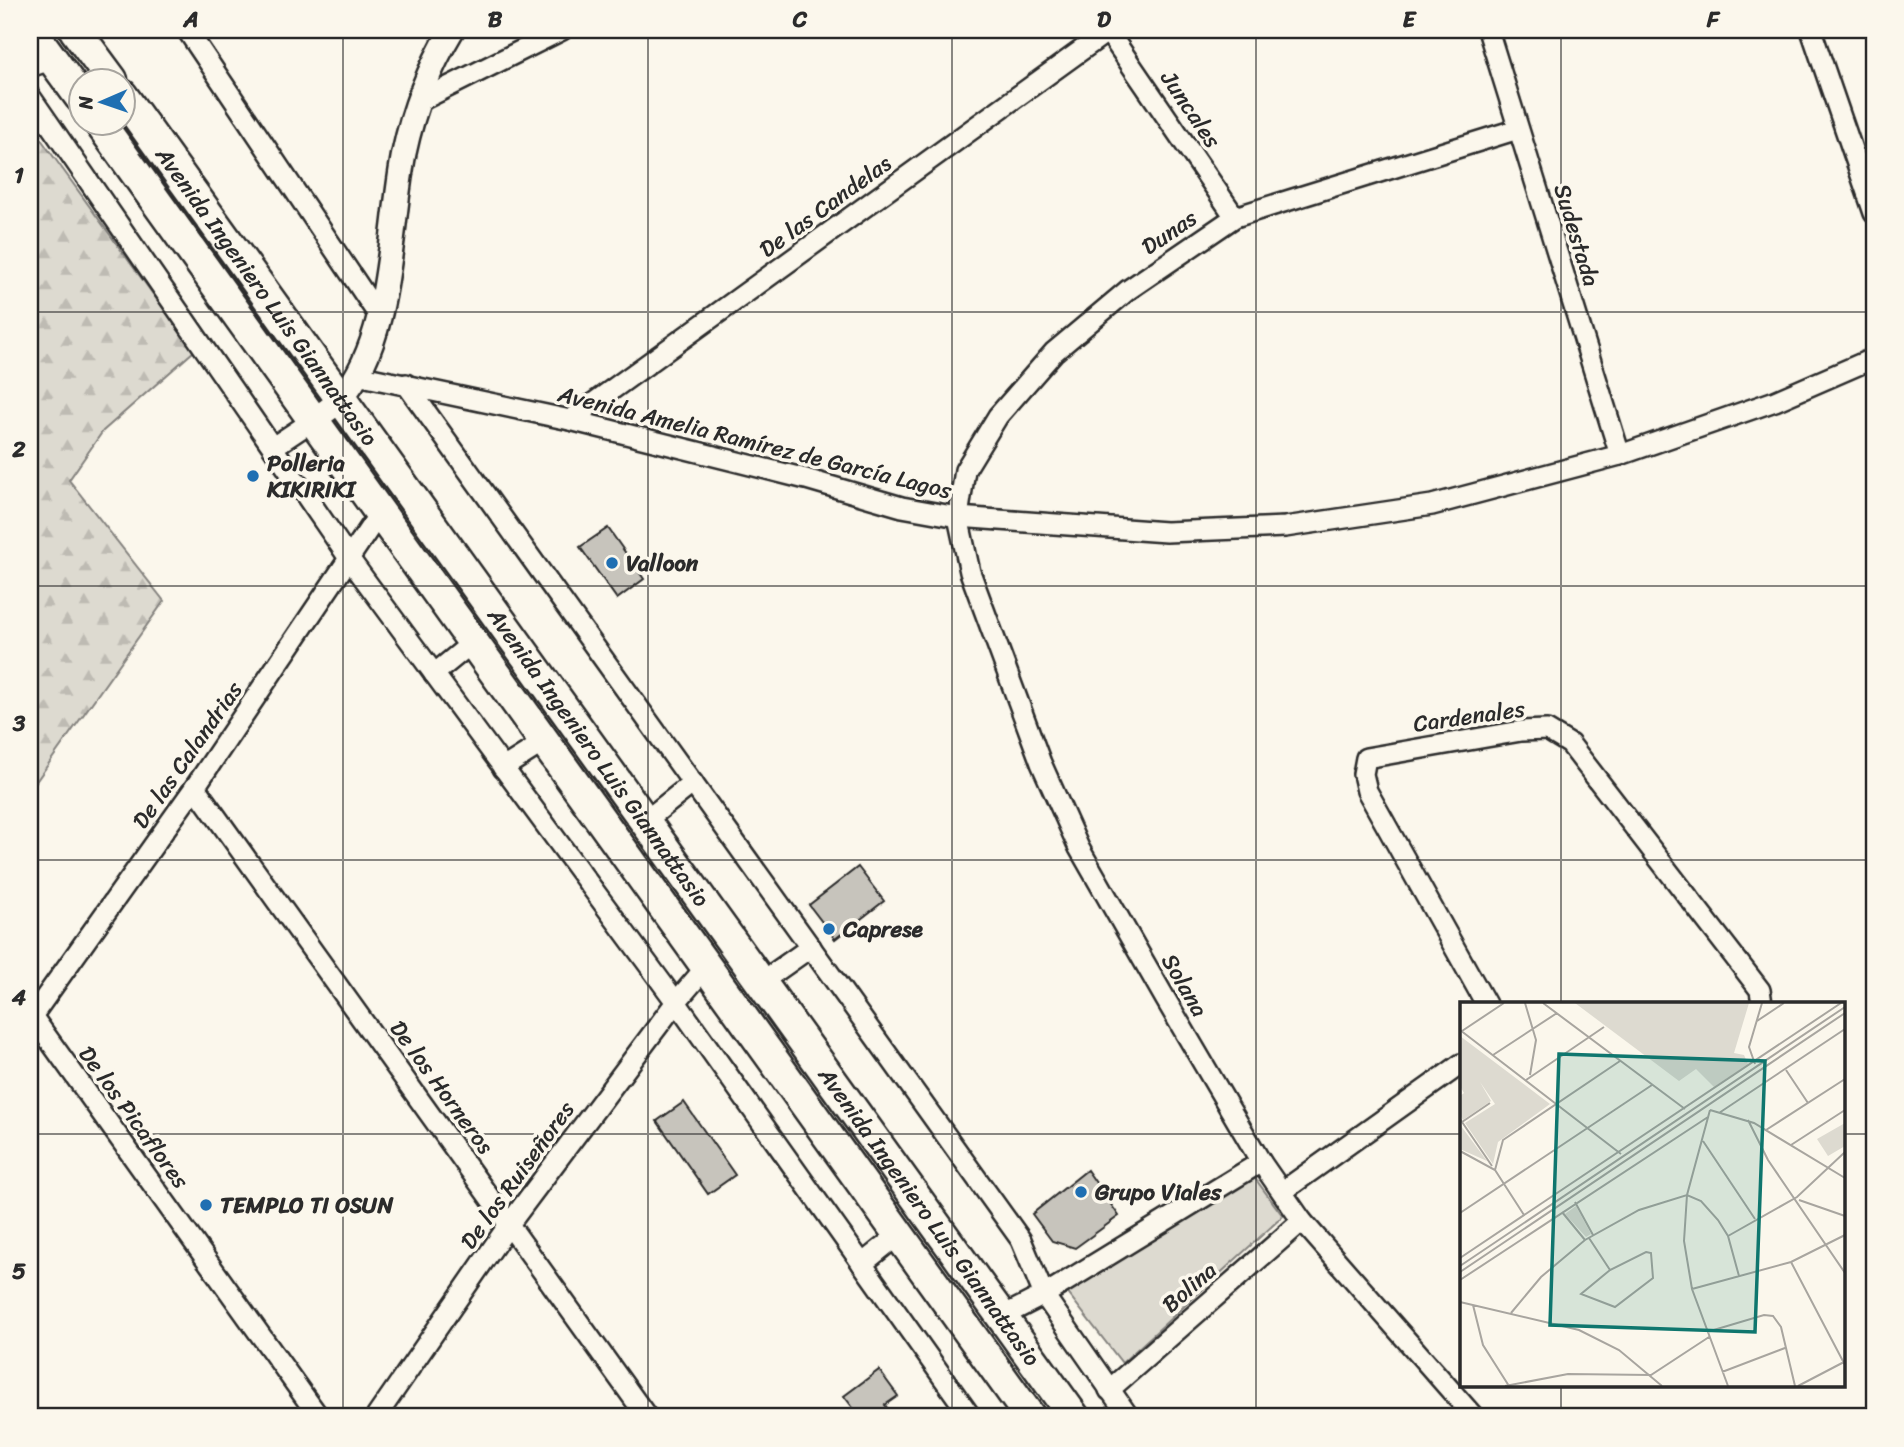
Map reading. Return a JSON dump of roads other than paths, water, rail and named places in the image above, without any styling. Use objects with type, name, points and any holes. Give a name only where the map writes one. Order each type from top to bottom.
[{"type":"main road","points":[[31,30],[41,63],[66,85]]},
{"type":"main road","points":[[75,30],[102,66]]},
{"type":"main road","name":"Avenida Ingeniero Luis Giannattasio","points":[[136,114],[349,387],[644,822],[1074,1417]]},
{"type":"main road","name":"Avenida Ingeniero Luis Giannattasio","points":[[109,136],[1030,1417]]},
{"type":"street","points":[[187,30],[379,316]]},
{"type":"street","points":[[273,447],[312,421],[349,387],[373,345],[404,153],[418,102],[435,58],[452,30]]},
{"type":"street","points":[[418,102],[562,30]]},
{"type":"street","name":"Juncales","points":[[1108,30],[1235,217]]},
{"type":"street","name":"De las Candelas","points":[[570,420],[1108,30]]},
{"type":"street","name":"Sudestada","points":[[1488,30],[1620,455]]},
{"type":"street","points":[[1811,30],[1874,213]]},
{"type":"street","points":[[30,96],[351,561],[676,1002],[971,1417]]},
{"type":"street","name":"Dunas","points":[[958,517],[965,470],[998,416],[1054,352],[1128,290],[1235,217],[1518,130]]},
{"type":"street","name":"Avenida Amelia Ramírez de García Lagos","points":[[349,387],[406,384],[570,420],[806,479],[902,507],[958,517],[1166,531],[1285,527],[1432,505],[1620,455],[1775,401],[1874,358]]},
{"type":"street","name":"Avenida Ingeniero Luis Giannattasio","points":[[406,384],[1021,1240],[1044,1295],[1129,1417]]},
{"type":"street","name":"De las Calandrias","points":[[31,1018],[195,787],[351,561],[379,514]]},
{"type":"street","name":"Solana","points":[[958,517],[970,572],[1006,672],[1041,763],[1079,848],[1261,1163],[1302,1221],[1474,1417]]},
{"type":"street","points":[[433,674],[472,643]]},
{"type":"street","name":"Cardenales","points":[[1485,1002],[1367,791],[1363,774],[1366,758],[1521,731],[1547,730],[1570,744],[1760,990],[1762,1002]]},
{"type":"street","points":[[503,768],[544,742]]},
{"type":"street","points":[[644,822],[693,783]]},
{"type":"street","name":"De los Horneros","points":[[195,787],[647,1417]]},
{"type":"street","points":[[760,983],[811,947]]},
{"type":"street","name":"De los Ruiseñores","points":[[376,1417],[510,1223],[676,1002],[706,967]]},
{"type":"street","name":"De los Picaflores","points":[[31,1018],[319,1417]]},
{"type":"street","points":[[1283,1191],[1460,1064]]},
{"type":"street","points":[[1001,1317],[1044,1295],[1261,1163]]},
{"type":"street","name":"Bolina","points":[[1109,1390],[1302,1221]]},
{"type":"street","points":[[862,1264],[898,1235]]},
{"type":"place","name":"Polleria KIKIRIKI","points":[[253,476]]},
{"type":"place","name":"Valloon","points":[[612,563]]},
{"type":"place","name":"Caprese","points":[[829,929]]},
{"type":"place","name":"Grupo Viales","points":[[1081,1192]]},
{"type":"place","name":"TEMPLO TI OSUN","points":[[206,1205]]}]
